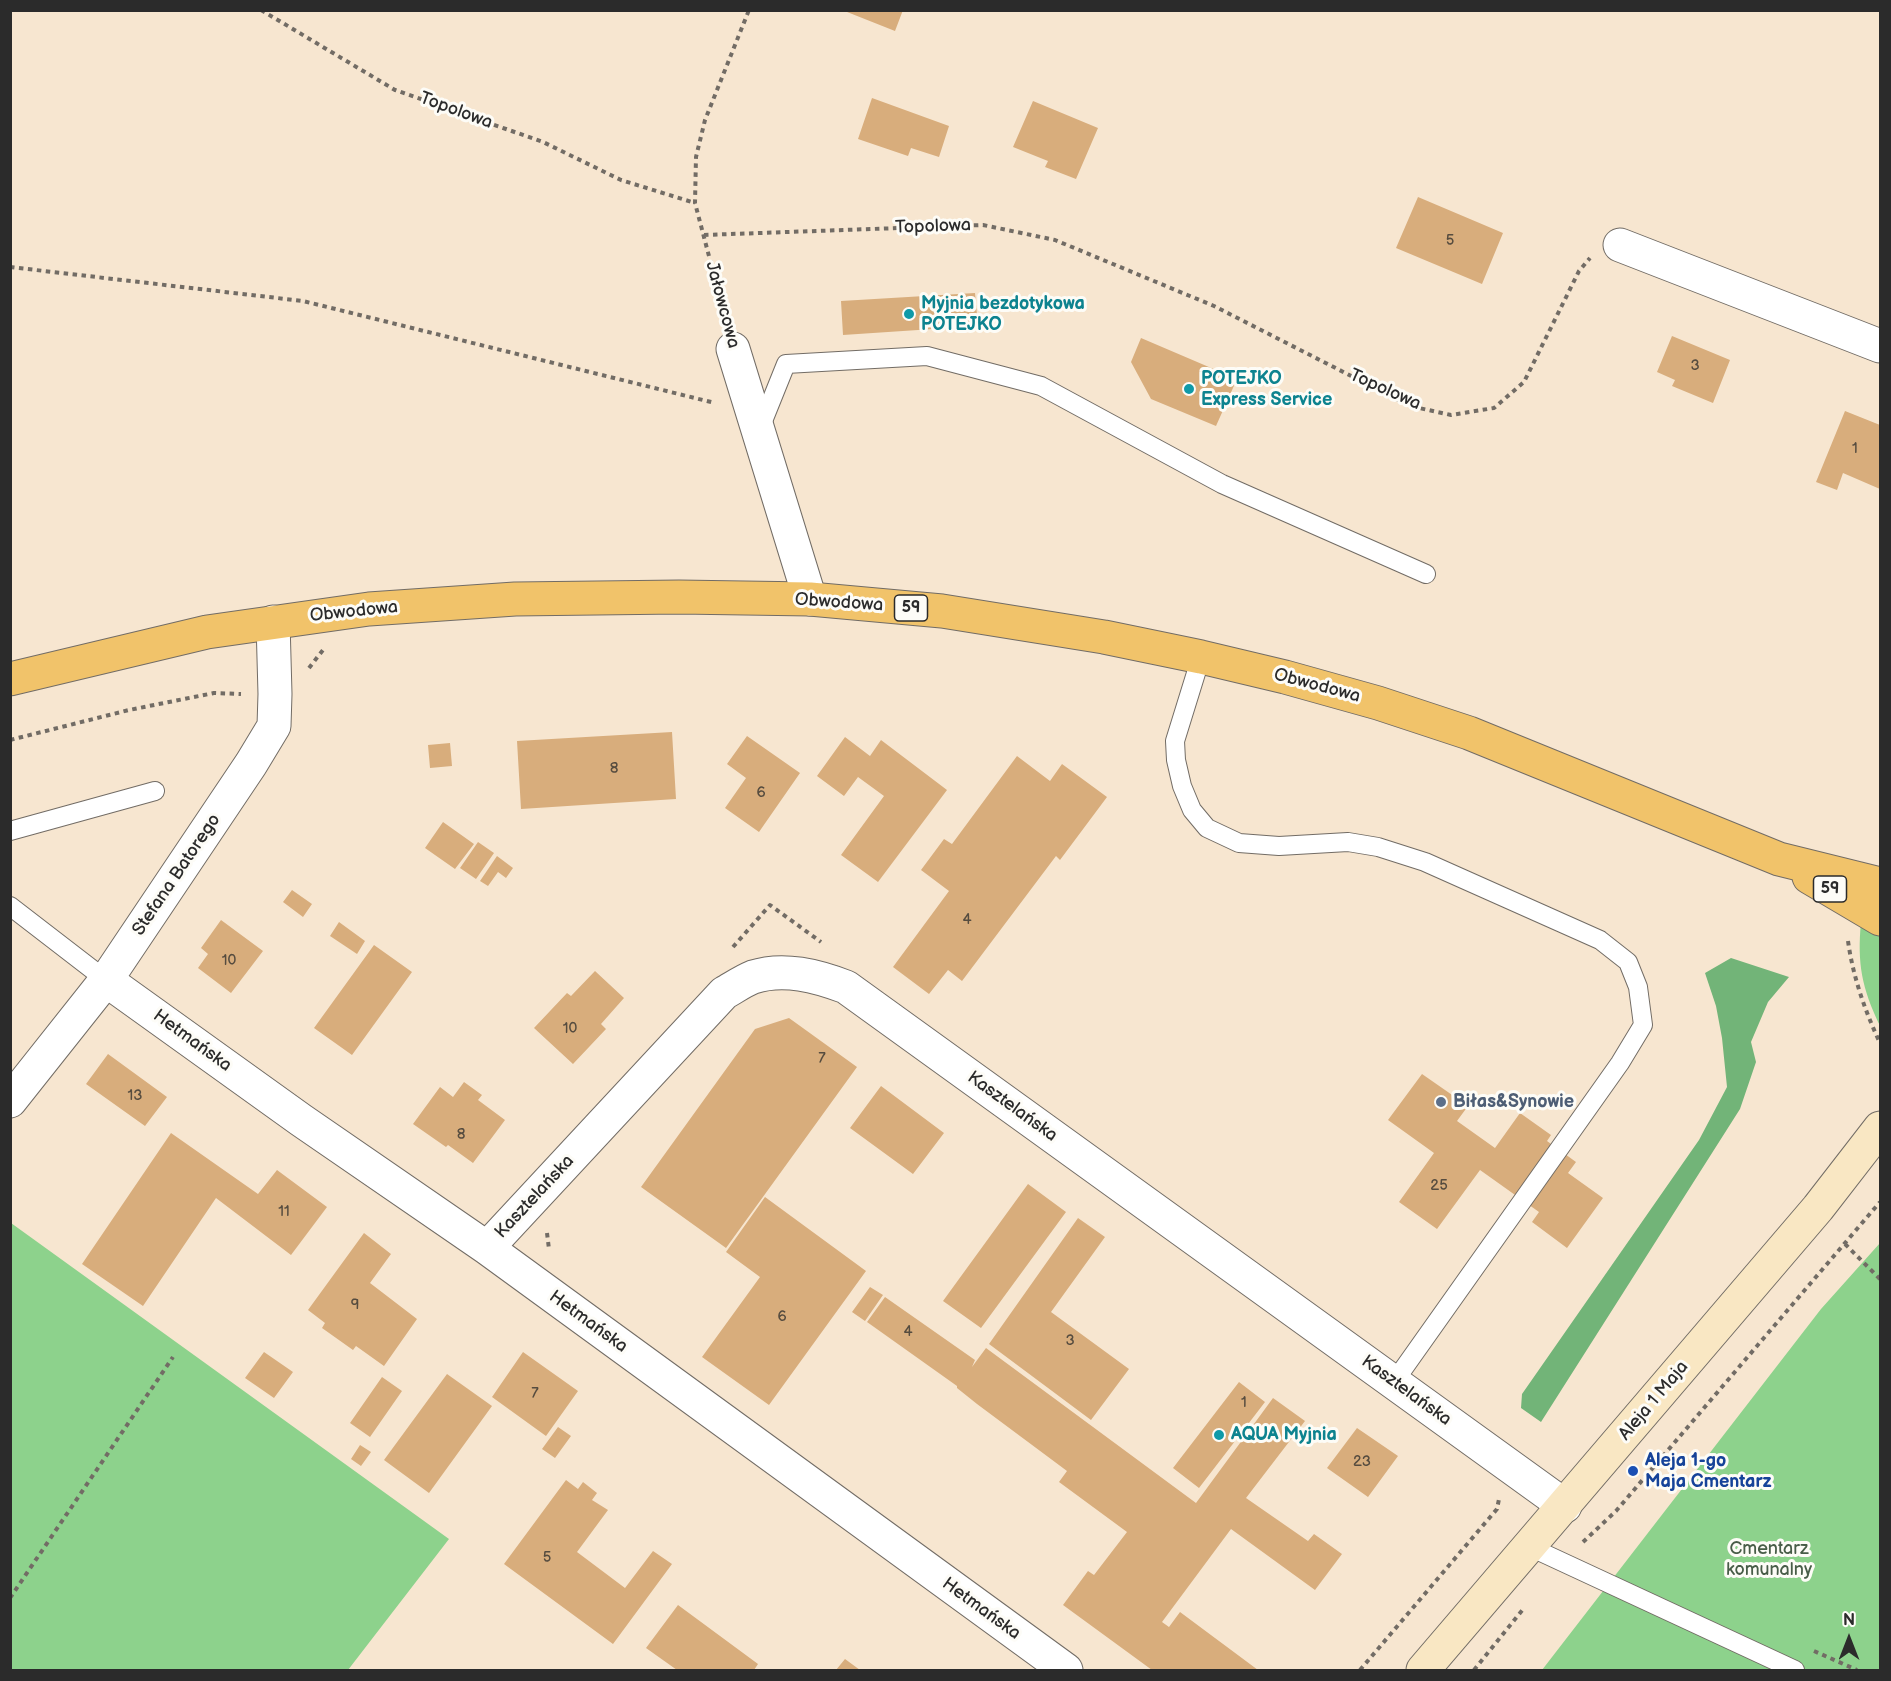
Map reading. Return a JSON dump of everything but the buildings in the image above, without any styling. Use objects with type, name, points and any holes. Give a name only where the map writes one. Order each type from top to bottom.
[{"type":"main road","name":"Obwodowa","points":[[10,679],[207,632],[369,609],[515,599],[679,597],[810,599],[942,611],[1104,637],[1201,657],[1368,700],[1469,733],[1779,859],[1881,919]]},
{"type":"main road","name":"Obwodowa","points":[[1779,859],[1881,884]]},
{"type":"street","points":[[1620,245],[1881,346]]},
{"type":"street","name":"Jałowcowa","points":[[733,350],[810,599]]},
{"type":"street","name":"Stefana Batorego","points":[[10,1101],[106,980],[274,726],[273,622]]},
{"type":"street","name":"Kasztelańska","points":[[488,1248],[724,993],[753,977],[783,972],[817,976],[846,987],[1565,1506]]},
{"type":"street","name":"Hetmańska","points":[[106,980],[301,1120],[488,1248],[1066,1671]]},
{"type":"street","name":"Aleja 1 Maja","points":[[1423,1671],[1818,1208],[1881,1128]]},
{"type":"lane","points":[[755,421],[786,364],[927,356],[1041,386],[1222,484],[1426,574]]},
{"type":"lane","points":[[1201,657],[1175,741],[1176,760],[1182,786],[1192,810],[1207,828],[1239,843],[1279,846],[1348,842],[1378,847],[1425,862],[1600,940],[1628,962],[1638,987],[1643,1025],[1620,1063],[1394,1382]]},
{"type":"lane","points":[[10,831],[155,791]]},
{"type":"lane","points":[[10,906],[106,980]]},
{"type":"lane","points":[[1530,1547],[1796,1671]]},
{"type":"path","name":"Topolowa","points":[[261,10],[395,90],[543,142],[621,180],[695,204]]},
{"type":"path","name":"Jałowcowa","points":[[733,350],[695,204],[696,157],[705,120],[749,10]]},
{"type":"path","name":"Topolowa","points":[[704,234],[983,225],[1055,240],[1214,306],[1410,406],[1451,415],[1494,408],[1524,382],[1578,271],[1597,251],[1620,245]]},
{"type":"path","points":[[10,267],[303,301],[699,400],[755,421]]},
{"type":"path","points":[[309,669],[325,647]]},
{"type":"path","points":[[10,740],[129,710],[213,693],[275,694]]},
{"type":"path","points":[[730,950],[770,905],[828,947]]},
{"type":"path","points":[[1563,1562],[1616,1511],[1881,1202]]},
{"type":"path","points":[[1845,1244],[1881,1279]]},
{"type":"path","points":[[10,1598],[173,1357]]},
{"type":"path","points":[[1360,1671],[1497,1509],[1499,1500],[1496,1490]]},
{"type":"path","points":[[1474,1671],[1527,1605]]},
{"type":"green space","points":[[1861,922],[1880,936],[1880,1026],[1862,976]]},
{"type":"green space","points":[[1731,958],[1789,977],[1768,1002],[1751,1042],[1756,1062],[1740,1109],[1541,1422],[1521,1408],[1522,1394],[1699,1140],[1727,1087],[1716,1006],[1705,973]]},
{"type":"green space","points":[[11,1223],[449,1539],[348,1670],[11,1670]]},
{"type":"green space","name":"Cmentarz komunalny","points":[[1880,1243],[1880,1670],[1542,1670],[1821,1309]]},
{"type":"place","name":"Myjnia bezdotykowa POTEJKO","points":[[909,314]]},
{"type":"place","name":"POTEJKO Express Service","points":[[1189,389]]},
{"type":"place","name":"Biłas&Synowie","points":[[1441,1102]]},
{"type":"place","name":"AQUA Myjnia","points":[[1219,1435]]},
{"type":"place","name":"Aleja 1-go Maja Cmentarz","points":[[1633,1471]]}]
